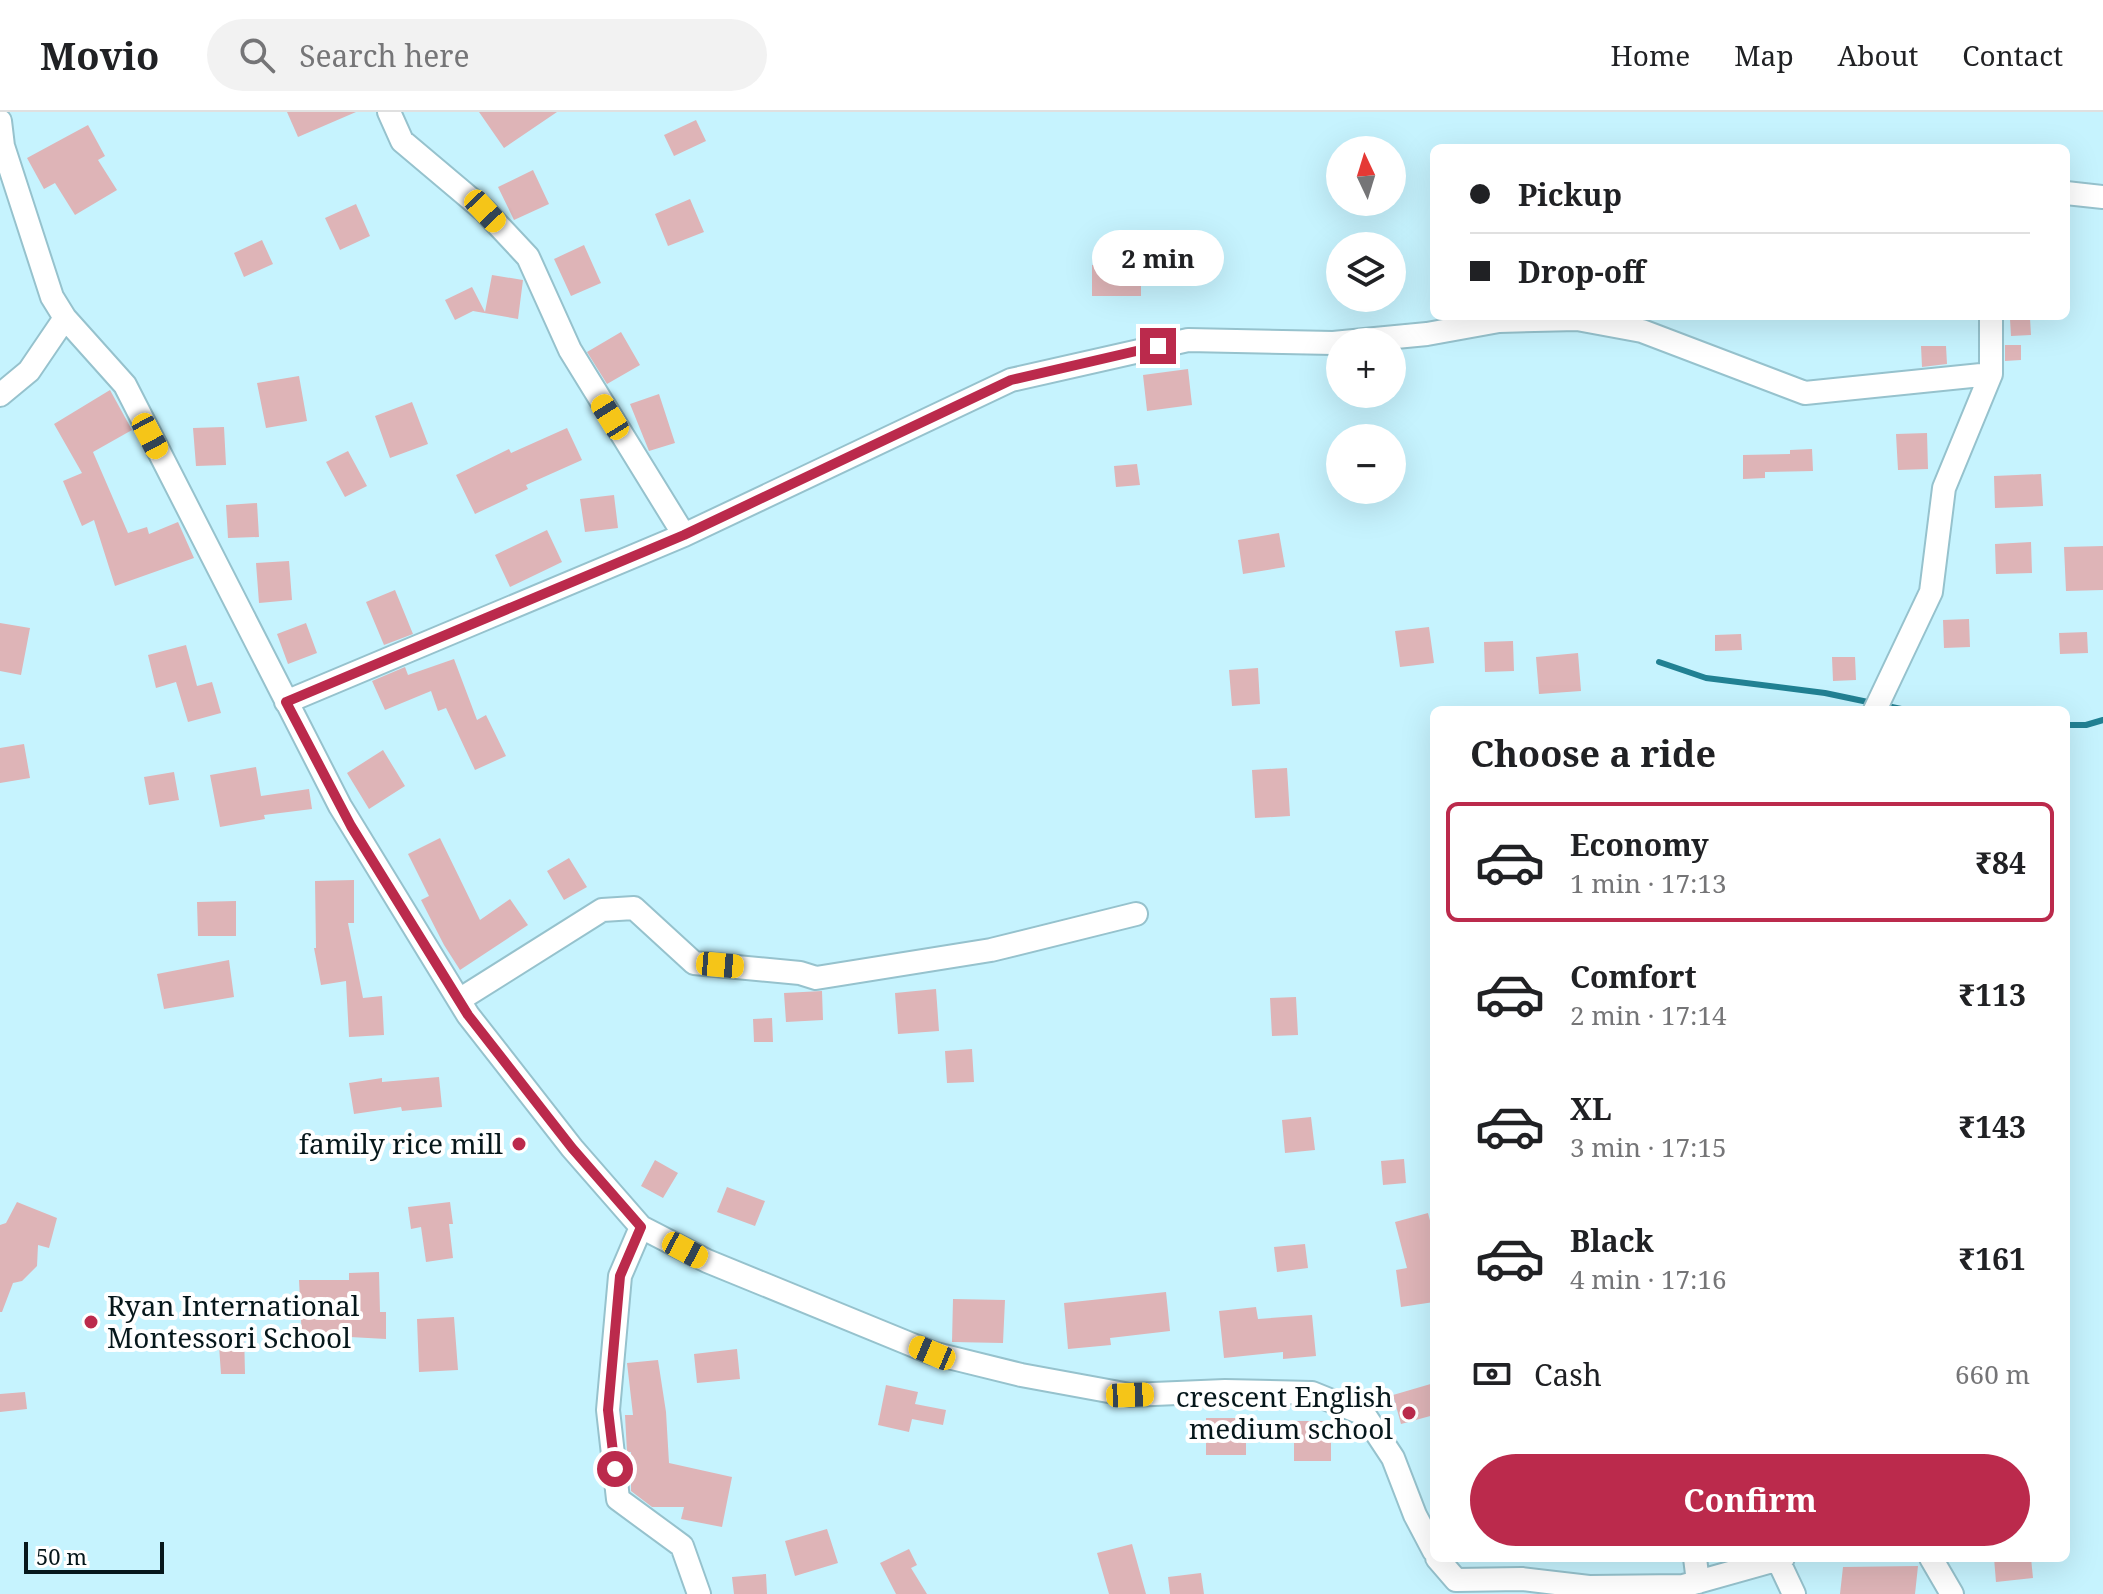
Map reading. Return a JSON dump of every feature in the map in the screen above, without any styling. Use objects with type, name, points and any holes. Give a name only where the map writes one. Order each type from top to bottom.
[{"type":"street","points":[[389,112],[402,141],[485,211],[528,257],[570,350],[684,535]]},
{"type":"street","points":[[0,121],[3,146],[52,297],[65,318],[125,385],[354,830],[459,1000],[572,1148],[641,1227],[707,1261],[932,1353],[1021,1375],[1130,1395],[1225,1391],[1312,1393],[1364,1414],[1393,1458],[1415,1515],[1430,1543]]},
{"type":"street","points":[[2070,193],[2103,197]]},
{"type":"street","points":[[0,395],[29,371],[65,318]]},
{"type":"street","points":[[286,702],[684,535],[1011,380],[1188,340],[1333,343],[1427,334],[1499,321],[1538,320]]},
{"type":"street","points":[[1582,320],[1642,331],[1805,393],[1991,374]]},
{"type":"street","points":[[1879,701],[1931,592],[1944,488],[1991,374],[1991,320]]},
{"type":"street","points":[[459,1000],[602,910],[634,908],[694,963],[800,973],[816,978],[991,950],[1136,914]]},
{"type":"street","points":[[641,1227],[620,1276],[608,1410],[618,1499],[682,1546],[699,1594]]},
{"type":"street","points":[[1440,1562],[1456,1580],[1523,1586],[1589,1587],[1683,1586],[1769,1562]]},
{"type":"street","points":[[1696,1562],[1698,1582]]},
{"type":"street","points":[[1781,1562],[1794,1594]]},
{"type":"street","points":[[1933,1562],[1952,1594]]},
{"type":"building","points":[[287,112],[356,112],[298,137]]},
{"type":"building","points":[[479,112],[557,112],[504,148]]},
{"type":"building","points":[[696,120],[706,141],[674,156],[664,135]]},
{"type":"building","points":[[88,125],[105,156],[98,160],[117,190],[75,215],[55,183],[44,189],[27,158]]},
{"type":"building","points":[[533,170],[549,204],[514,220],[498,187]]},
{"type":"building","points":[[690,199],[704,232],[668,246],[655,214]]},
{"type":"building","points":[[356,204],[370,236],[340,250],[325,218]]},
{"type":"building","points":[[262,240],[273,264],[244,277],[234,253]]},
{"type":"building","points":[[584,245],[601,283],[571,296],[554,259]]},
{"type":"building","points":[[1092,265],[1141,265],[1141,296],[1092,296]]},
{"type":"building","points":[[492,275],[523,280],[518,319],[473,311],[455,320],[445,300],[472,287],[485,312]]},
{"type":"building","points":[[2010,320],[2030,320],[2031,335],[2011,336]]},
{"type":"building","points":[[621,332],[640,365],[607,384],[587,352]]},
{"type":"building","points":[[2005,345],[2021,345],[2021,360],[2005,361]]},
{"type":"building","points":[[1921,346],[1946,346],[1947,364],[1922,367]]},
{"type":"building","points":[[1188,369],[1192,405],[1147,411],[1143,375]]},
{"type":"building","points":[[299,376],[307,421],[266,428],[257,383]]},
{"type":"building","points":[[110,390],[132,430],[93,452],[128,533],[147,527],[149,534],[178,522],[194,558],[115,586],[94,520],[82,526],[63,481],[82,473],[54,424]]},
{"type":"building","points":[[659,394],[675,443],[649,451],[630,404]]},
{"type":"building","points":[[412,402],[428,444],[390,458],[375,416]]},
{"type":"building","points":[[224,427],[226,465],[196,466],[193,428]]},
{"type":"building","points":[[567,428],[582,460],[526,485],[528,489],[475,514],[456,475],[509,449],[511,453]]},
{"type":"building","points":[[1927,433],[1928,469],[1898,470],[1896,434]]},
{"type":"building","points":[[1812,449],[1813,471],[1765,472],[1765,478],[1743,479],[1743,455],[1790,454],[1790,450]]},
{"type":"building","points":[[348,451],[367,486],[345,497],[326,462]]},
{"type":"building","points":[[1137,464],[1140,485],[1116,487],[1114,466]]},
{"type":"building","points":[[2041,474],[2043,506],[1995,508],[1994,476]]},
{"type":"building","points":[[614,495],[618,528],[585,532],[580,499]]},
{"type":"building","points":[[257,503],[259,537],[228,538],[226,505]]},
{"type":"building","points":[[547,530],[562,562],[510,587],[495,555]]},
{"type":"building","points":[[1279,533],[1285,567],[1243,574],[1238,540]]},
{"type":"building","points":[[2031,542],[2032,573],[1996,574],[1995,544]]},
{"type":"building","points":[[2103,546],[2103,590],[2066,591],[2064,547]]},
{"type":"building","points":[[289,561],[292,600],[259,603],[256,563]]},
{"type":"building","points":[[395,590],[413,634],[384,645],[366,602]]},
{"type":"building","points":[[1969,619],[1970,647],[1944,648],[1943,620]]},
{"type":"building","points":[[0,623],[30,628],[21,675],[0,671]]},
{"type":"building","points":[[306,623],[317,653],[288,664],[277,634]]},
{"type":"building","points":[[1429,627],[1434,663],[1400,667],[1395,631]]},
{"type":"building","points":[[2087,632],[2088,653],[2060,654],[2059,633]]},
{"type":"building","points":[[1741,634],[1742,650],[1715,651],[1715,635]]},
{"type":"building","points":[[1513,641],[1514,671],[1485,672],[1484,642]]},
{"type":"building","points":[[186,645],[197,686],[212,682],[221,713],[188,722],[176,682],[156,688],[148,655]]},
{"type":"building","points":[[1578,653],[1581,691],[1539,694],[1536,657]]},
{"type":"building","points":[[1832,657],[1855,657],[1856,680],[1833,681]]},
{"type":"building","points":[[454,659],[477,720],[486,715],[506,756],[475,770],[446,708],[438,711],[431,691],[385,710],[372,681],[405,667],[408,675]]},
{"type":"building","points":[[1258,668],[1260,704],[1232,706],[1229,670]]},
{"type":"building","points":[[24,744],[30,778],[0,783],[0,748]]},
{"type":"building","points":[[383,750],[405,786],[369,809],[347,773]]},
{"type":"building","points":[[256,767],[261,796],[309,789],[312,809],[264,815],[265,819],[220,827],[210,775]]},
{"type":"building","points":[[1287,768],[1290,816],[1255,818],[1252,770]]},
{"type":"building","points":[[174,772],[179,800],[149,805],[144,777]]},
{"type":"building","points":[[440,838],[480,920],[510,899],[528,925],[460,970],[421,900],[429,896],[408,854]]},
{"type":"building","points":[[569,858],[587,887],[564,900],[547,871]]},
{"type":"building","points":[[354,880],[354,923],[348,923],[363,998],[382,996],[384,1035],[349,1037],[346,981],[321,985],[314,948],[315,881]]},
{"type":"building","points":[[236,901],[236,936],[198,936],[197,902]]},
{"type":"building","points":[[229,960],[234,997],[164,1009],[157,974]]},
{"type":"building","points":[[936,989],[939,1031],[898,1034],[895,993]]},
{"type":"building","points":[[822,991],[823,1020],[786,1022],[784,993]]},
{"type":"building","points":[[1296,997],[1298,1035],[1272,1036],[1270,998]]},
{"type":"building","points":[[772,1018],[773,1042],[754,1042],[753,1019]]},
{"type":"building","points":[[972,1049],[974,1082],[947,1083],[945,1051]]},
{"type":"building","points":[[439,1077],[442,1107],[402,1111],[401,1107],[354,1114],[349,1083],[382,1078],[382,1082]]},
{"type":"building","points":[[1311,1117],[1315,1150],[1285,1153],[1282,1120]]},
{"type":"building","points":[[1404,1159],[1406,1183],[1383,1185],[1381,1161]]},
{"type":"building","points":[[655,1160],[678,1173],[663,1198],[641,1186]]},
{"type":"building","points":[[727,1187],[765,1201],[755,1226],[717,1212]]},
{"type":"building","name":"Ryan International Montessori School","points":[[17,1202],[57,1218],[49,1248],[38,1245],[37,1266],[22,1281],[13,1283],[0,1312],[0,1225],[6,1223]]},
{"type":"building","points":[[450,1202],[453,1258],[426,1262],[421,1227],[411,1229],[408,1207]]},
{"type":"building","points":[[1428,1213],[1430,1303],[1401,1307],[1396,1270],[1407,1268],[1395,1222]]},
{"type":"building","points":[[1305,1244],[1308,1268],[1277,1272],[1274,1247]]},
{"type":"building","points":[[379,1272],[380,1312],[386,1312],[386,1339],[350,1337],[302,1340],[299,1280],[349,1280],[349,1273]]},
{"type":"building","points":[[1166,1292],[1170,1331],[1110,1338],[1111,1345],[1068,1349],[1064,1303]]},
{"type":"building","points":[[953,1299],[1005,1300],[1003,1343],[952,1342]]},
{"type":"building","points":[[1256,1307],[1258,1319],[1312,1315],[1316,1356],[1283,1359],[1283,1352],[1224,1358],[1219,1311]]},
{"type":"building","points":[[454,1317],[458,1370],[419,1372],[417,1319]]},
{"type":"building","points":[[244,1331],[245,1374],[221,1374],[218,1332]]},
{"type":"building","points":[[737,1349],[740,1379],[697,1383],[694,1354]]},
{"type":"building","points":[[658,1360],[666,1412],[669,1463],[732,1477],[722,1527],[681,1519],[684,1507],[652,1507],[631,1491],[631,1452],[627,1452],[625,1415],[633,1415],[627,1363]]},
{"type":"building","points":[[1430,1384],[1430,1416],[1401,1424],[1393,1395]]},
{"type":"building","points":[[886,1385],[918,1392],[915,1404],[946,1410],[943,1425],[912,1419],[909,1432],[878,1425]]},
{"type":"building","points":[[25,1392],[27,1409],[0,1412],[0,1394]]},
{"type":"building","points":[[1206,1418],[1246,1418],[1246,1455],[1206,1455]]},
{"type":"building","points":[[1294,1421],[1331,1421],[1331,1461],[1294,1461]]},
{"type":"building","points":[[827,1529],[838,1563],[795,1576],[785,1541]]},
{"type":"building","points":[[1132,1544],[1146,1594],[1109,1594],[1097,1553]]},
{"type":"building","points":[[909,1549],[917,1565],[911,1568],[927,1594],[896,1594],[880,1563]]},
{"type":"building","points":[[1994,1562],[2031,1562],[2033,1578],[1996,1582]]},
{"type":"building","points":[[1918,1566],[1915,1594],[1840,1594],[1843,1567]]},
{"type":"building","points":[[1201,1573],[1204,1594],[1170,1594],[1168,1577]]},
{"type":"building","points":[[766,1574],[767,1594],[734,1594],[732,1577]]},
{"type":"waterway","points":[[1659,662],[1706,678],[1825,693],[1887,706]]},
{"type":"waterway","points":[[2070,725],[2103,720]]},
{"type":"place","name":"family rice mill","points":[[519,1144]]},
{"type":"place","name":"Ryan International Montessori School","points":[[91,1322]]},
{"type":"place","name":"crescent English medium school","points":[[1409,1413]]},
{"type":"route","points":[[615,1469],[608,1410],[620,1276],[641,1227],[572,1148],[468,1015],[351,826],[286,702],[684,535],[1011,380],[1158,346]]}]
